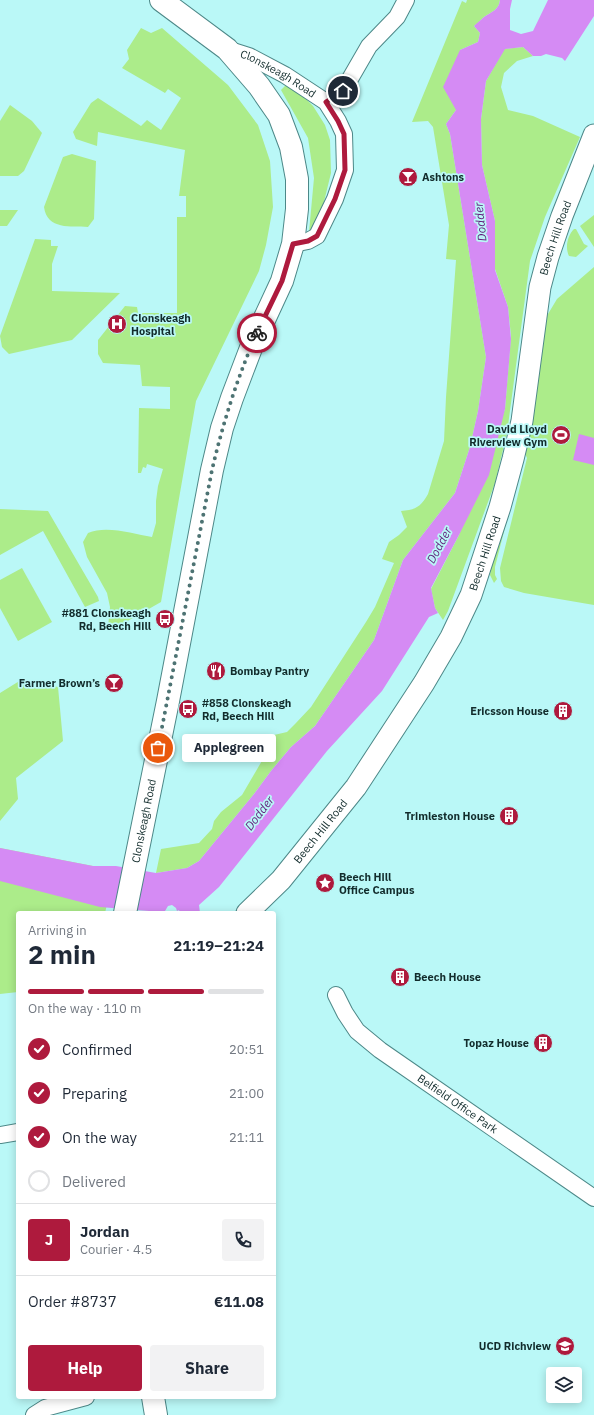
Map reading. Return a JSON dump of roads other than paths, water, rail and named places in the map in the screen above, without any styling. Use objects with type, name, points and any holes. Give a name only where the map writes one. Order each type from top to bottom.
[{"type":"main road","name":"Clonskeagh Road","points":[[125,911],[168,701],[212,470],[222,428],[251,348],[282,281],[293,244],[297,209],[297,179],[291,147],[279,115],[259,86],[227,49],[161,0]]},
{"type":"main road","points":[[153,1399],[156,1415]]},
{"type":"street","points":[[326,102],[343,91],[369,46],[397,17],[406,0]]},
{"type":"street","name":"Clonskeagh Road","points":[[227,49],[249,56],[285,75],[326,102],[344,134],[345,170],[335,199],[317,236],[308,241],[293,244]]},
{"type":"street","name":"Beech Hill Road","points":[[249,911],[281,880],[356,786],[424,683],[450,637],[471,594],[500,507],[522,421],[540,287],[548,257],[564,210],[594,135]]},
{"type":"street","name":"Belfield Office Park","points":[[336,995],[345,1013],[357,1031],[380,1050],[594,1198]]},
{"type":"street","points":[[0,1135],[16,1132]]},
{"type":"street","points":[[34,1415],[45,1408],[79,1399]]},
{"type":"water","name":"Dodder","points":[[500,0],[512,0],[510,9],[510,30],[521,34],[533,31],[548,0],[594,0],[594,16],[565,61],[562,58],[546,54],[541,56],[533,56],[523,47],[505,49],[486,81],[481,119],[482,165],[495,221],[495,270],[508,307],[511,339],[505,409],[489,475],[431,588],[435,608],[438,613],[429,617],[382,691],[327,751],[219,887],[199,905],[200,911],[177,911],[172,905],[168,906],[165,911],[100,907],[0,881],[0,848],[93,866],[116,866],[156,873],[187,868],[199,861],[291,747],[315,726],[374,640],[403,560],[455,493],[470,447],[478,411],[486,357],[450,134],[446,124],[456,110],[443,87],[460,50],[478,42],[480,33],[474,26],[492,12]]},
{"type":"water","points":[[579,434],[594,438],[594,465],[573,460]]},
{"type":"place","name":"Ashtons","points":[[408,177]]},
{"type":"place","name":"Clonskeagh Hospital","points":[[117,324]]},
{"type":"place","name":"David Lloyd Riverview Gym","points":[[561,435]]},
{"type":"place","name":"#881 Clonskeagh Rd, Beech Hill","points":[[165,619]]},
{"type":"place","name":"Bombay Pantry","points":[[216,671]]},
{"type":"place","name":"Farmer Brown’s","points":[[114,683]]},
{"type":"place","name":"#858 Clonskeagh Rd, Beech Hill","points":[[188,709]]},
{"type":"place","name":"Ericsson House","points":[[563,711]]},
{"type":"place","name":"Applegreen","points":[[158,748]]},
{"type":"place","name":"Trimleston House","points":[[509,816]]},
{"type":"place","name":"Beech Hill Office Campus","points":[[325,883]]},
{"type":"place","name":"Beech House","points":[[400,977]]},
{"type":"place","name":"Topaz House","points":[[543,1043]]},
{"type":"place","name":"UCD Richview","points":[[565,1346]]}]
